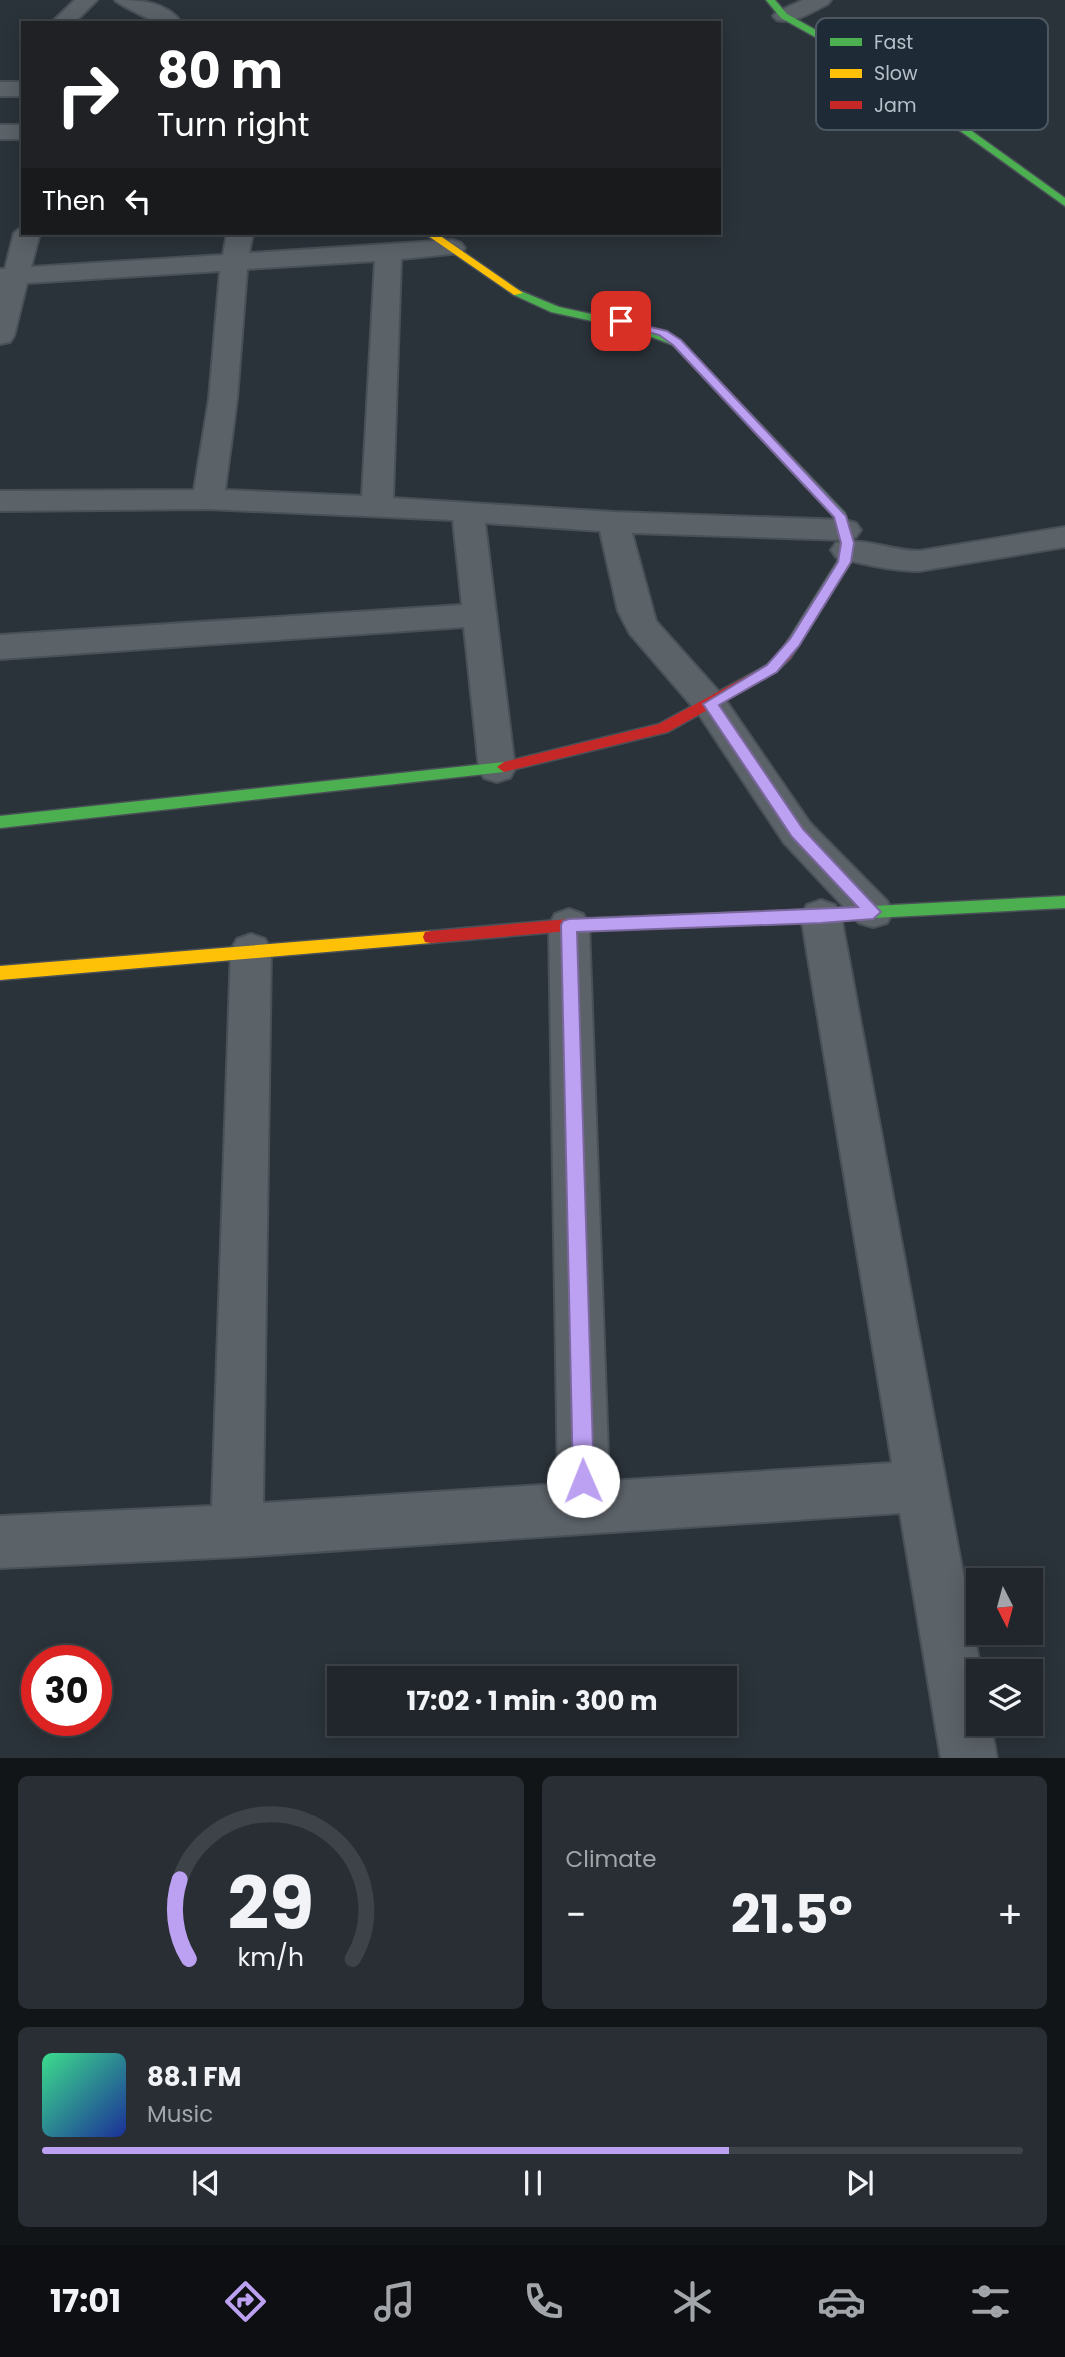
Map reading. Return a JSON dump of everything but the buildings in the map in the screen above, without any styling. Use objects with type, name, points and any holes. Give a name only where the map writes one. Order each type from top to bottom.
[{"type":"street","points":[[63,21],[87,0]]},
{"type":"street","points":[[125,0],[148,8],[169,21]]},
{"type":"street","points":[[777,8],[821,0]]},
{"type":"street","points":[[777,8],[816,31]]},
{"type":"street","points":[[964,130],[1065,203]]},
{"type":"street","points":[[0,132],[21,132]]},
{"type":"street","points":[[0,336],[7,277],[26,235]]},
{"type":"street","points":[[208,499],[223,399],[234,263],[240,235]]},
{"type":"street","points":[[0,822],[497,769],[663,728],[772,668],[785,656],[844,562],[846,540],[840,516],[677,342],[663,333],[644,327],[552,310],[535,304],[432,235]]},
{"type":"street","points":[[7,277],[452,248]]},
{"type":"street","points":[[377,506],[388,254]]},
{"type":"street","points":[[0,501],[208,499],[468,512],[846,540],[900,561],[919,561],[1065,537]]},
{"type":"street","points":[[468,512],[497,769]]},
{"type":"street","points":[[614,522],[635,611],[642,626],[710,704],[797,833],[873,912]]},
{"type":"street","points":[[0,647],[479,615]]},
{"type":"street","points":[[0,973],[569,925],[821,916],[1065,902]]},
{"type":"street","points":[[821,916],[969,1758]]},
{"type":"street","points":[[569,925],[584,1508]]},
{"type":"street","points":[[237,1531],[251,950]]},
{"type":"street","points":[[0,1542],[237,1531],[921,1486]]},
{"type":"traffic: fast","points":[[770,0],[784,16],[816,34]]},
{"type":"traffic: fast","points":[[964,130],[1065,203]]},
{"type":"traffic: fast","points":[[518,293],[555,309],[637,327],[677,343],[840,516],[848,543],[844,562],[794,642]]},
{"type":"traffic: fast","points":[[0,822],[504,767]]},
{"type":"traffic: fast","points":[[758,918],[1065,902]]},
{"type":"traffic: slow","points":[[432,235],[518,293]]},
{"type":"traffic: slow","points":[[0,973],[431,937]]},
{"type":"traffic: jam","points":[[504,767],[663,728],[772,668],[785,656],[794,642]]},
{"type":"traffic: jam","points":[[431,937],[569,925],[758,918]]},
{"type":"route","points":[[583,1481],[569,925],[873,912],[797,833],[710,704],[772,668],[794,643],[844,562],[848,543],[840,516],[677,342],[663,333],[621,321]]}]
